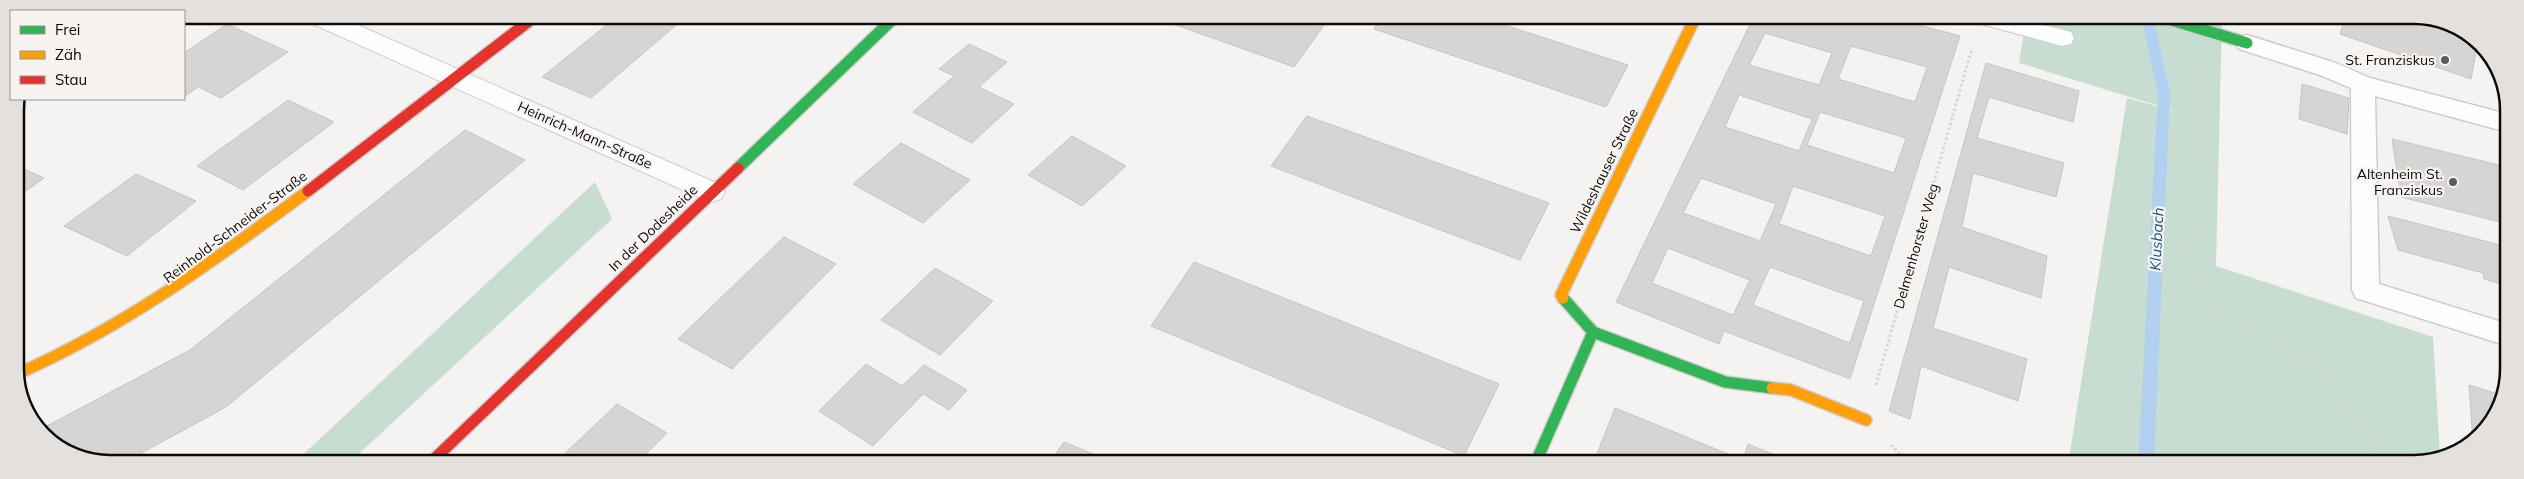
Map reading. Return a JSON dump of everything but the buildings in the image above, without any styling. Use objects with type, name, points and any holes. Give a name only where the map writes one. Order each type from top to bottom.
[{"type":"street","name":"Heinrich-Mann-Straße","points":[[334,24],[712,192]]},
{"type":"street","points":[[457,78],[526,24]]},
{"type":"street","name":"In der Dodesheide","points":[[438,455],[888,24]]},
{"type":"street","name":"Wildeshauser Straße","points":[[1692,24],[1561,295],[1593,332],[1725,382],[1791,390],[1866,420]]},
{"type":"street","points":[[2011,24],[2062,38]]},
{"type":"street","points":[[2188,24],[2247,43]]},
{"type":"street","name":"Reinhold-Schneider-Straße","points":[[24,371],[58,359],[168,296],[457,78]]},
{"type":"street","points":[[1539,455],[1593,332]]},
{"type":"lane","points":[[2247,43],[2328,69],[2363,84],[2500,121]]},
{"type":"lane","points":[[2363,84],[2366,290],[2500,332]]},
{"type":"path","name":"Delmenhorster Weg","points":[[1866,420],[1980,24]]},
{"type":"path","points":[[2202,28],[2190,268],[2220,312],[2321,370],[2381,455]]},
{"type":"path","points":[[1866,420],[1901,455]]},
{"type":"green space","points":[[2026,24],[2222,24],[2216,266],[2433,337],[2440,451],[2414,455],[2069,455],[2127,98],[2182,113],[2019,63]]},
{"type":"green space","points":[[595,182],[612,219],[358,455],[303,455]]},
{"type":"waterway","name":"Klusbach","points":[[2146,455],[2164,93],[2149,24]]},
{"type":"traffic: fast","points":[[738,168],[888,24]]},
{"type":"traffic: fast","points":[[2184,24],[2247,43]]},
{"type":"traffic: fast","points":[[1539,455],[1593,332],[1563,298]]},
{"type":"traffic: fast","points":[[1593,332],[1725,382],[1772,388]]},
{"type":"traffic: slow","points":[[1563,298],[1561,295],[1692,24]]},
{"type":"traffic: slow","points":[[24,371],[96,337],[133,315],[204,268],[308,191]]},
{"type":"traffic: slow","points":[[1772,388],[1791,390],[1866,420]]},
{"type":"traffic: jam","points":[[308,191],[525,24]]},
{"type":"traffic: jam","points":[[438,455],[738,168]]},
{"type":"place","name":"St. Franziskus","points":[[2445,60]]},
{"type":"place","name":"Altenheim St. Franziskus","points":[[2453,182]]}]
